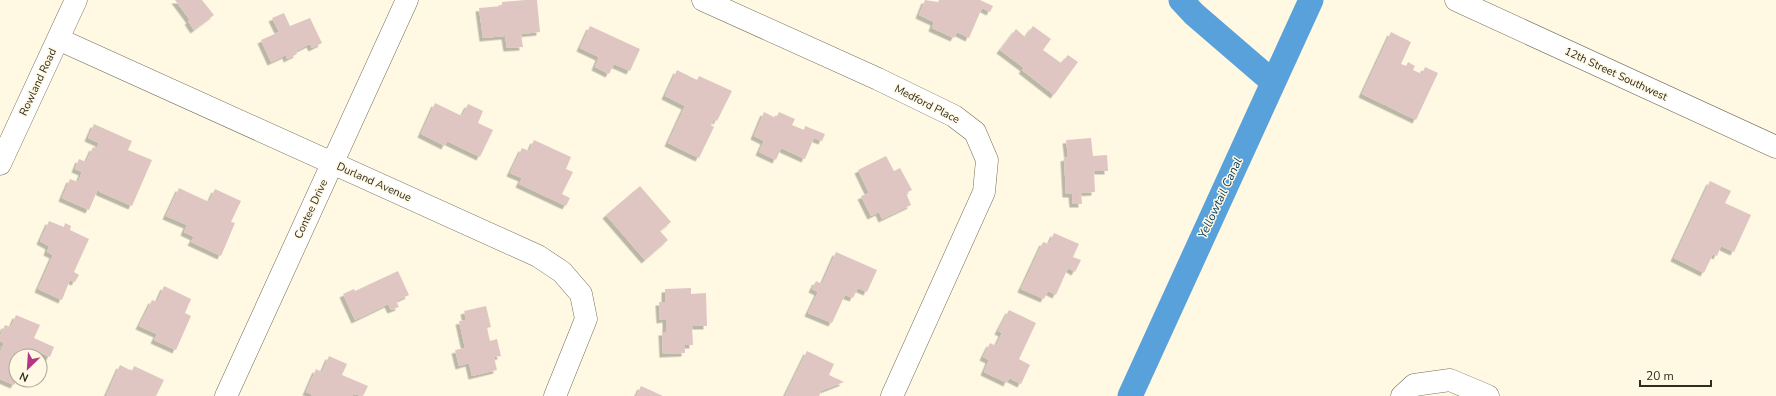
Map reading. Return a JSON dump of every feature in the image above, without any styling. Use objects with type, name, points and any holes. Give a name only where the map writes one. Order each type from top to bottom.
[{"type":"street","name":"Rowland Road","points":[[0,164],[76,0]]},
{"type":"street","name":"Contee Drive","points":[[226,396],[407,0]]},
{"type":"street","name":"Medford Place","points":[[703,0],[926,102],[954,116],[975,132],[987,160],[984,192],[892,396]]},
{"type":"street","name":"12th Street Southwest","points":[[1456,0],[1776,147]]},
{"type":"street","name":"Durland Avenue","points":[[58,39],[538,256],[562,272],[581,294],[586,319],[555,396]]},
{"type":"street","points":[[1408,391],[1450,380],[1488,396]]},
{"type":"building","points":[[175,0],[202,0],[214,15],[194,30],[188,21],[190,20]]},
{"type":"building","points":[[537,0],[540,32],[521,34],[523,47],[507,48],[505,36],[483,38],[479,8],[502,6],[502,2]]},
{"type":"building","points":[[925,0],[938,2],[939,0],[980,0],[993,6],[990,12],[982,8],[969,38],[957,32],[954,38],[932,28],[934,22],[919,15]]},
{"type":"building","points":[[284,13],[290,26],[310,18],[322,43],[312,48],[310,44],[296,51],[297,54],[287,59],[286,55],[271,62],[261,40],[279,32],[272,18]]},
{"type":"building","points":[[590,26],[640,49],[630,71],[614,64],[609,74],[595,67],[599,57],[580,48]]},
{"type":"building","points":[[1033,26],[1051,39],[1043,50],[1061,63],[1068,55],[1078,62],[1054,95],[1022,70],[1024,68],[1000,50],[1016,29],[1025,37]]},
{"type":"building","points":[[1391,32],[1411,42],[1401,64],[1406,66],[1408,62],[1415,66],[1413,70],[1422,74],[1425,67],[1438,73],[1416,120],[1362,94]]},
{"type":"building","points":[[677,70],[697,80],[699,76],[732,91],[717,121],[714,119],[711,125],[714,127],[699,158],[668,143],[685,106],[665,96]]},
{"type":"building","points":[[435,103],[462,116],[468,104],[483,111],[478,123],[493,130],[480,157],[447,141],[445,146],[421,134]]},
{"type":"building","points":[[764,112],[776,118],[779,112],[795,119],[792,125],[804,130],[805,126],[825,134],[822,141],[814,138],[805,159],[781,148],[776,160],[759,152],[764,141],[754,136]]},
{"type":"building","points":[[94,124],[132,141],[128,150],[152,160],[132,206],[100,192],[98,189],[89,210],[62,198],[70,179],[78,182],[82,172],[75,169],[79,159],[86,162],[93,147],[96,149],[99,143],[88,138]]},
{"type":"building","points":[[1091,138],[1093,156],[1107,155],[1108,171],[1094,171],[1095,192],[1081,193],[1082,204],[1073,204],[1072,194],[1066,194],[1064,158],[1068,157],[1066,140]]},
{"type":"building","points":[[534,140],[571,157],[566,169],[573,172],[562,194],[570,198],[566,206],[519,184],[522,178],[510,173],[522,148],[529,151]]},
{"type":"building","points":[[886,156],[894,171],[900,168],[912,190],[906,193],[911,205],[882,219],[879,212],[871,216],[861,196],[869,193],[858,170]]},
{"type":"building","points":[[1710,181],[1731,191],[1725,203],[1751,215],[1734,252],[1721,246],[1717,256],[1713,254],[1704,273],[1674,258]]},
{"type":"building","points":[[640,186],[671,222],[660,231],[668,240],[645,260],[606,215]]},
{"type":"building","points":[[179,188],[209,202],[215,189],[241,201],[231,222],[235,223],[221,256],[191,242],[194,237],[184,232],[187,225],[166,216]]},
{"type":"building","points":[[49,221],[64,227],[65,223],[71,226],[70,230],[89,239],[74,272],[79,275],[75,282],[70,280],[62,300],[38,289],[53,255],[47,252],[49,246],[40,241]]},
{"type":"building","points":[[1054,233],[1079,244],[1073,257],[1081,260],[1075,272],[1068,268],[1056,295],[1048,291],[1044,299],[1021,289],[1043,242],[1049,244]]},
{"type":"building","points":[[836,252],[877,270],[867,292],[858,288],[853,298],[845,295],[832,323],[808,313],[818,292],[812,289],[816,281],[822,284]]},
{"type":"building","points":[[398,271],[409,295],[396,301],[399,307],[391,310],[388,304],[355,320],[343,294],[354,289],[355,291]]},
{"type":"building","points":[[164,286],[191,299],[185,313],[191,316],[176,350],[154,340],[157,334],[139,326],[152,300],[157,302]]},
{"type":"building","points":[[691,288],[691,294],[706,293],[707,326],[692,326],[693,345],[685,345],[685,353],[663,354],[662,332],[666,332],[666,319],[660,320],[659,302],[665,302],[665,289]]},
{"type":"building","points":[[486,306],[491,327],[487,328],[490,341],[497,339],[501,356],[494,357],[497,370],[472,376],[469,363],[459,366],[455,350],[465,348],[459,321],[466,320],[464,311]]},
{"type":"building","points":[[1009,310],[1036,323],[1019,359],[1030,365],[1021,384],[1009,378],[1007,383],[984,372],[989,360],[983,357],[990,343],[996,346],[1002,333],[998,331]]},
{"type":"building","points":[[16,315],[40,325],[34,338],[54,347],[50,357],[48,356],[48,348],[8,348],[8,382],[0,379],[0,353],[4,343],[0,341],[0,336],[5,325],[11,327]]},
{"type":"building","points":[[807,351],[834,364],[829,375],[844,382],[821,391],[819,396],[785,396]]},
{"type":"building","points":[[329,356],[347,364],[342,375],[368,386],[363,396],[353,394],[353,396],[311,396],[312,394],[306,392],[316,369],[322,372]]},
{"type":"building","points":[[120,365],[132,371],[134,366],[164,380],[156,396],[106,396]]},
{"type":"building","points":[[641,386],[663,396],[636,396]]},
{"type":"waterway","points":[[1181,0],[1194,14],[1273,82]]},
{"type":"waterway","name":"Yellowtail Canal","points":[[1130,396],[1311,0]]}]
